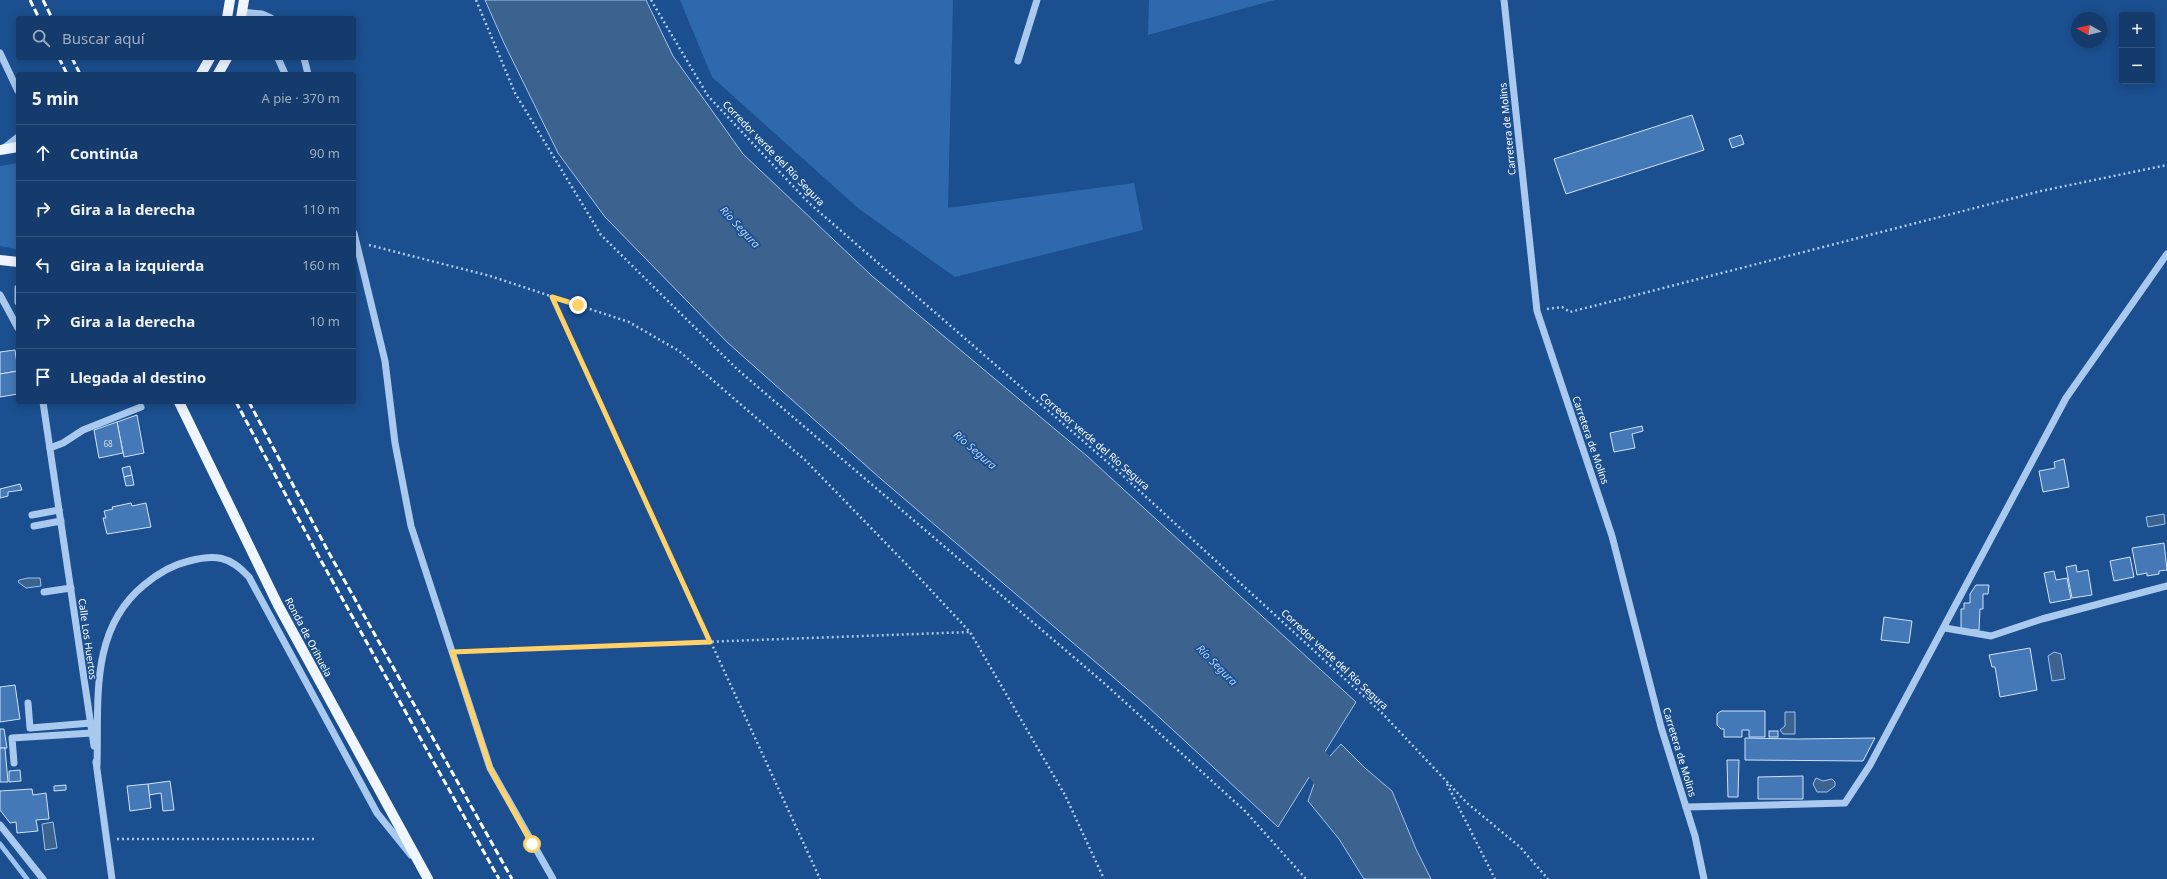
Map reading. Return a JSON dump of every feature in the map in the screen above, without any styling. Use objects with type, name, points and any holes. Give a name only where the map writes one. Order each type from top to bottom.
[{"type":"main road","points":[[227,16],[230,0]]},
{"type":"main road","points":[[242,15],[244,0]]},
{"type":"main road","points":[[202,72],[209,60]]},
{"type":"main road","points":[[219,72],[226,60]]},
{"type":"main road","points":[[2,149],[16,147]]},
{"type":"main road","points":[[0,260],[16,262]]},
{"type":"main road","name":"Ronda de Orihuela","points":[[180,404],[278,605],[420,867],[428,879]]},
{"type":"street","points":[[1018,61],[1038,0]]},
{"type":"street","name":"Carretera de Molins","points":[[1504,0],[1536,311],[1612,536],[1660,727],[1695,836],[1704,879]]},
{"type":"street","points":[[242,15],[262,14],[266,16]]},
{"type":"street","points":[[0,53],[16,86]]},
{"type":"street","points":[[279,60],[284,72]]},
{"type":"street","points":[[304,60],[308,72]]},
{"type":"street","points":[[2,149],[16,138]]},
{"type":"street","points":[[356,243],[385,361],[395,443],[410,526],[490,768],[553,879]]},
{"type":"street","points":[[1686,807],[1845,803],[1870,765],[2066,398],[2167,254]]},
{"type":"street","points":[[0,295],[16,324]]},
{"type":"street","name":"Calle Los Huertos","points":[[43,404],[91,723],[112,879]]},
{"type":"street","points":[[50,448],[63,443],[83,430],[141,407]]},
{"type":"street","points":[[32,515],[59,510]]},
{"type":"street","points":[[34,526],[61,521]]},
{"type":"street","points":[[97,765],[100,663],[106,637],[120,608],[135,592],[154,576],[174,566],[207,556],[222,558],[242,569],[248,577],[377,813],[420,867]]},
{"type":"street","points":[[1944,628],[1991,636],[2042,619],[2167,586]]},
{"type":"street","points":[[44,592],[71,588]]},
{"type":"street","points":[[28,704],[30,728],[91,723]]},
{"type":"street","points":[[14,763],[12,738],[92,733]]},
{"type":"street","points":[[0,825],[43,879]]},
{"type":"path","points":[[476,0],[515,93],[601,235],[738,370],[1104,684],[1245,811],[1306,879]]},
{"type":"path","name":"Corredor verde del Río Segura","points":[[651,0],[708,96],[809,203],[1120,473],[1381,712],[1467,803],[1520,847],[1548,879]]},
{"type":"path","points":[[1536,311],[1562,307],[1570,312],[2042,191],[2167,165]]},
{"type":"path","points":[[356,239],[482,274],[629,322],[679,351],[805,460],[970,632],[1065,795],[1104,879]]},
{"type":"path","points":[[552,297],[820,879]]},
{"type":"path","points":[[452,652],[970,632]]},
{"type":"path","points":[[1445,780],[1495,879]]},
{"type":"path","points":[[107,838],[316,839]]},
{"type":"shaded area","points":[[680,0],[953,0],[948,208],[1134,183],[1143,230],[955,277],[859,209],[712,77]]},
{"type":"shaded area","points":[[1149,0],[1275,0],[1148,35]]},
{"type":"shaded area","points":[[16,163],[16,249],[0,246],[0,166]]},
{"type":"water","points":[[485,0],[646,0],[673,56],[743,154],[872,276],[1087,456],[1356,702],[1278,827],[1147,706],[881,479],[728,343],[605,217],[558,153],[504,43]]},
{"type":"water","points":[[2164,514],[2165,524],[2148,527],[2146,517]]},
{"type":"water","points":[[40,578],[41,586],[26,588],[18,582],[19,580]]},
{"type":"water","points":[[2054,652],[2061,654],[2065,679],[2052,681],[2048,656]]},
{"type":"water","points":[[1785,712],[1795,712],[1795,734],[1783,734],[1780,730],[1785,726]]},
{"type":"water","points":[[1341,744],[1365,768],[1392,791],[1416,849],[1431,879],[1364,879],[1339,839],[1308,801],[1320,767]]},
{"type":"water","points":[[1816,778],[1823,781],[1832,779],[1835,782],[1835,786],[1827,792],[1817,792],[1813,784]]},
{"type":"water","points":[[53,822],[57,848],[45,850],[42,824]]},
{"type":"building","points":[[1692,115],[1704,150],[1566,194],[1554,159]]},
{"type":"building","points":[[1741,135],[1744,144],[1732,148],[1729,139]]},
{"type":"building","points":[[15,350],[16,371],[0,374],[0,352]]},
{"type":"building","points":[[16,371],[16,394],[0,397],[0,374]]},
{"type":"building","points":[[137,415],[144,453],[124,457],[117,422]]},
{"type":"building","points":[[117,422],[123,453],[99,458],[94,430]]},
{"type":"building","points":[[1642,426],[1643,431],[1632,434],[1635,448],[1614,452],[1610,433]]},
{"type":"building","points":[[2064,459],[2069,487],[2043,492],[2039,471],[2055,468],[2054,462]]},
{"type":"building","points":[[130,466],[132,475],[124,477],[122,468]]},
{"type":"building","points":[[132,475],[134,485],[126,486],[124,477]]},
{"type":"building","points":[[20,484],[22,490],[8,492],[8,496],[0,498],[0,489]]},
{"type":"building","points":[[131,503],[132,506],[146,503],[151,527],[107,534],[103,518],[106,518],[104,511],[113,509],[112,507]]},
{"type":"building","points":[[2164,543],[2167,570],[2159,571],[2159,574],[2147,576],[2147,573],[2137,575],[2132,548]]},
{"type":"building","points":[[2130,557],[2134,577],[2114,581],[2110,561]]},
{"type":"building","points":[[2076,565],[2077,572],[2088,570],[2092,595],[2072,598],[2066,567]]},
{"type":"building","points":[[2054,571],[2056,580],[2067,578],[2071,599],[2050,603],[2044,573]]},
{"type":"building","points":[[1976,585],[1989,585],[1988,594],[1983,594],[1983,609],[1980,609],[1979,630],[1961,629],[1961,609],[1964,609],[1964,603],[1970,603],[1970,594]]},
{"type":"building","points":[[1884,617],[1912,621],[1909,643],[1881,640]]},
{"type":"building","points":[[2030,648],[2037,690],[2000,697],[1995,667],[1992,667],[1989,655]]},
{"type":"building","points":[[15,685],[20,719],[0,722],[0,687]]},
{"type":"building","points":[[1721,711],[1765,711],[1765,737],[1749,737],[1749,730],[1742,730],[1742,737],[1724,737],[1724,729],[1721,729],[1717,725],[1717,714]]},
{"type":"building","points":[[0,729],[4,729],[7,748],[0,748]]},
{"type":"building","points":[[1769,731],[1778,731],[1778,737],[1769,737]]},
{"type":"building","points":[[1745,738],[1875,738],[1863,761],[1745,760]]},
{"type":"building","points":[[0,748],[5,748],[8,782],[0,782]]},
{"type":"building","points":[[1727,760],[1739,760],[1738,797],[1728,797]]},
{"type":"building","points":[[20,770],[21,781],[9,782],[9,771]]},
{"type":"building","points":[[1803,776],[1803,799],[1758,799],[1758,777]]},
{"type":"building","points":[[170,781],[174,810],[163,811],[161,793],[149,795],[148,784]]},
{"type":"building","points":[[148,784],[151,808],[130,811],[127,786]]},
{"type":"building","points":[[66,785],[66,790],[54,791],[54,786]]},
{"type":"building","points":[[32,789],[33,795],[46,793],[49,819],[36,820],[38,831],[17,833],[16,822],[10,823],[0,810],[0,791]]},
{"type":"waterway","name":"Río Segura","points":[[1289,735],[1320,767],[1343,800]]},
{"type":"waterway","points":[[0,844],[27,879]]},
{"type":"railway","points":[[30,0],[38,16]]},
{"type":"railway","points":[[43,0],[51,16]]},
{"type":"railway","points":[[60,60],[66,72]]},
{"type":"railway","points":[[73,60],[79,72]]},
{"type":"railway","points":[[237,404],[319,557],[499,879]]},
{"type":"railway","points":[[250,404],[329,553],[512,879]]},
{"type":"route","points":[[532,844],[490,768],[452,652],[710,642],[552,297],[578,305]]}]
